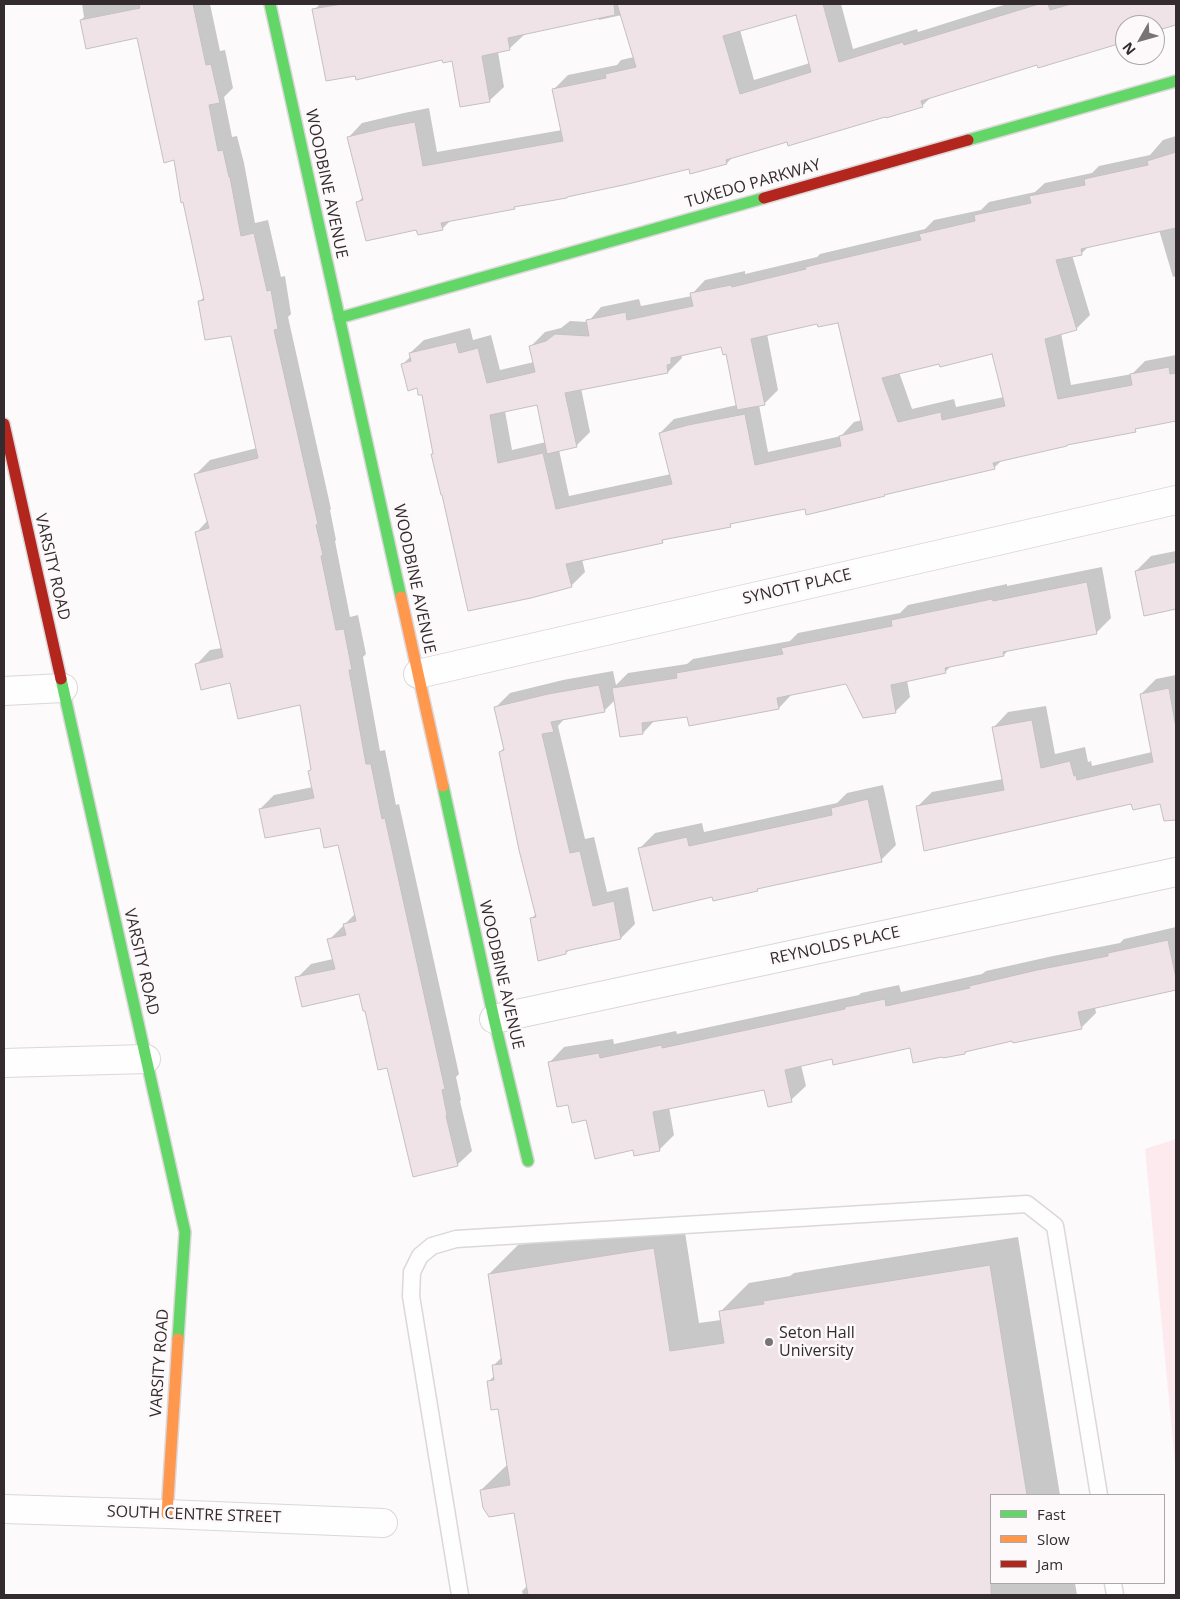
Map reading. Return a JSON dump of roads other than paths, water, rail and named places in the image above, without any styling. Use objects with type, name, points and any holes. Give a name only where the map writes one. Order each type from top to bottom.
[{"type":"street","name":"WOODBINE AVENUE","points":[[270,4],[494,1019],[528,1161]]},
{"type":"street","name":"TUXEDO PARKWAY","points":[[339,318],[1176,82]]},
{"type":"street","name":"VARSITY ROAD","points":[[4,424],[185,1232],[167,1514]]},
{"type":"street","name":"SYNOTT PLACE","points":[[418,674],[1176,500]]},
{"type":"street","points":[[4,692],[63,688]]},
{"type":"street","name":"REYNOLDS PLACE","points":[[494,1019],[1176,872]]},
{"type":"street","points":[[4,1063],[146,1059]]},
{"type":"street","name":"SOUTH CENTRE STREET","points":[[4,1508],[383,1523]]},
{"type":"lane","points":[[460,1595],[411,1296],[412,1272],[420,1256],[432,1246],[456,1239],[1027,1204],[1055,1226],[1099,1494]]},
{"type":"place","name":"Seton Hall University","points":[[769,1342]]}]
